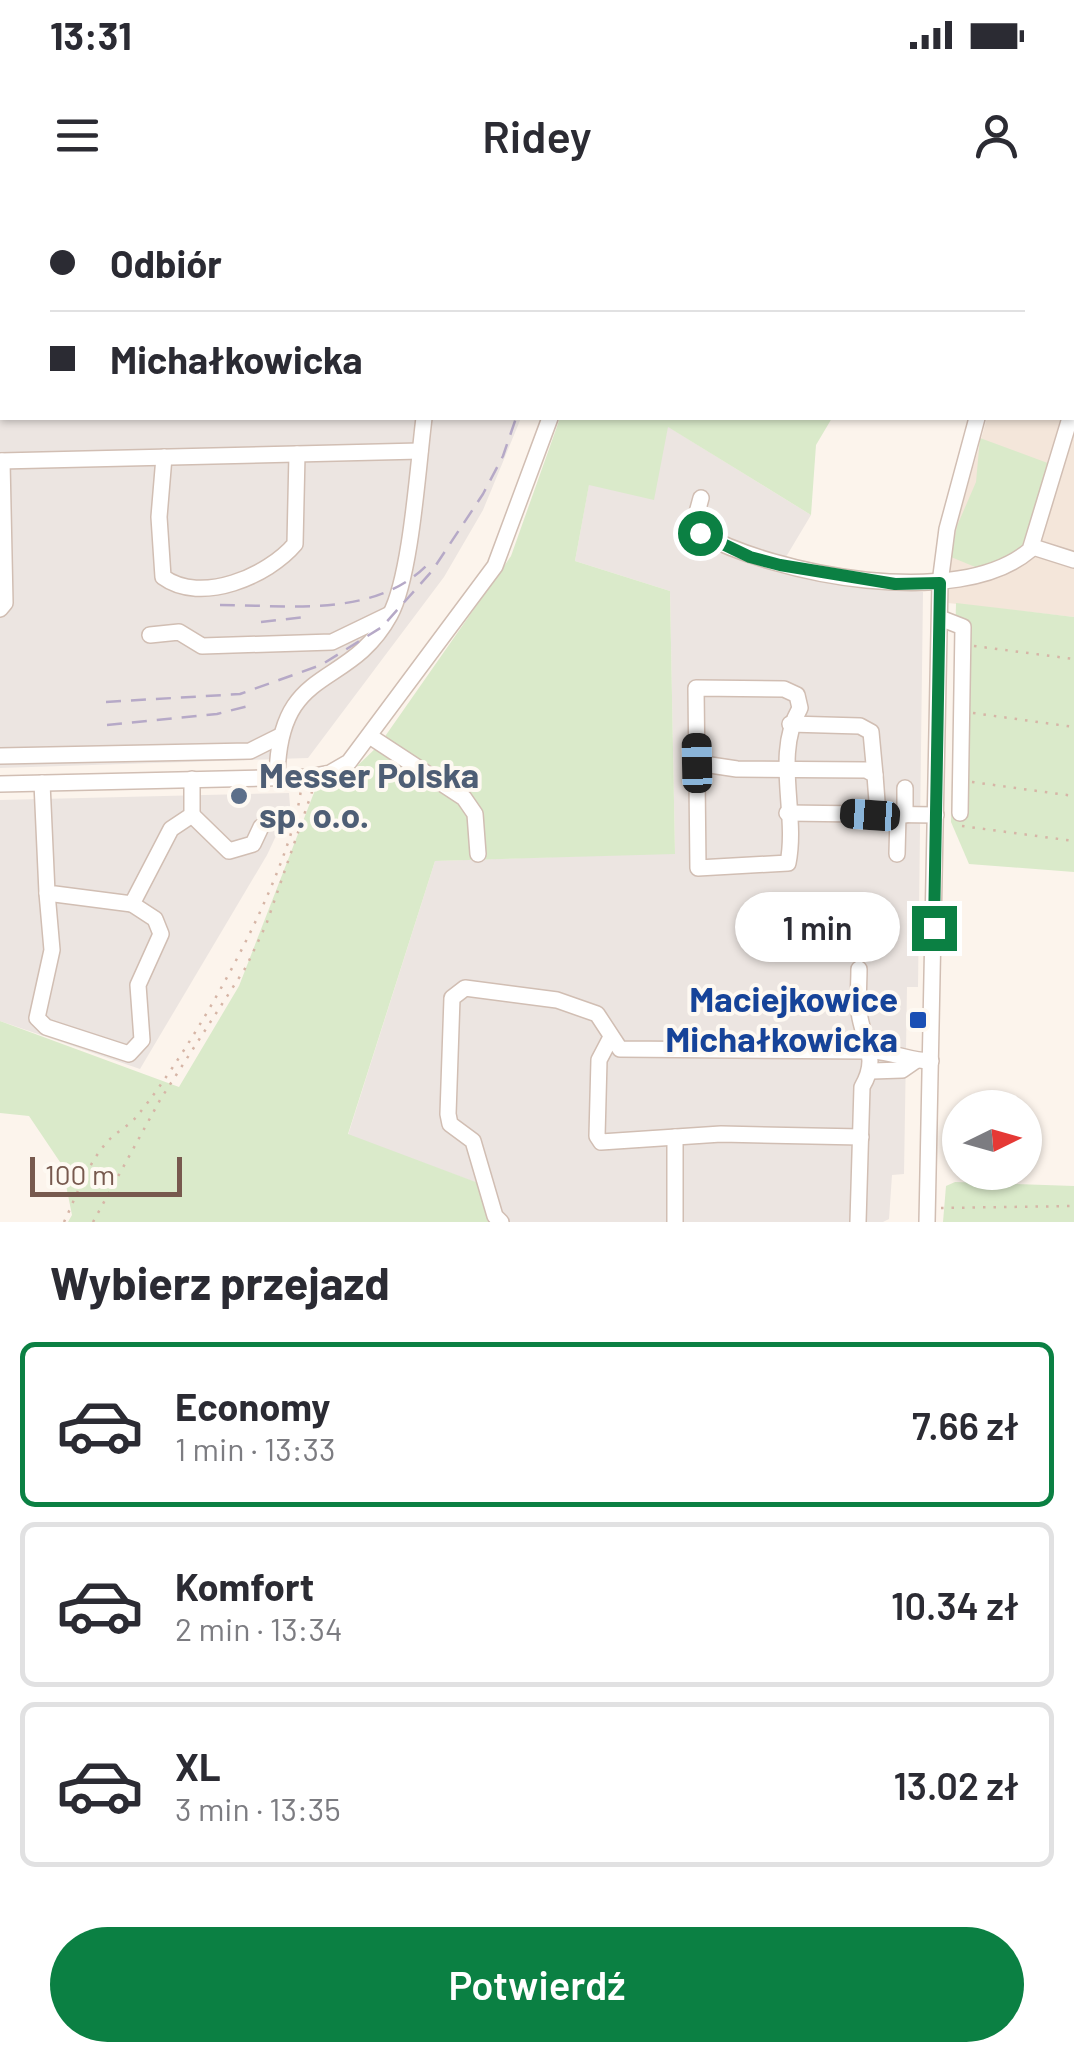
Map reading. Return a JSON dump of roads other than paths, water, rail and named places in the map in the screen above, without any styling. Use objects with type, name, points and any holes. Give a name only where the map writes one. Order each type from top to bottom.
[{"type":"street","points":[[277,778],[278,737],[292,703],[364,645],[391,613],[402,585],[424,420]]},
{"type":"street","points":[[0,784],[302,777],[324,774],[349,762],[371,738],[495,566],[549,420]]},
{"type":"street","points":[[928,1215],[923,1061],[936,819],[940,583],[948,529],[976,420]]},
{"type":"street","points":[[702,498],[695,520],[700,533],[750,557],[895,584],[940,583],[1016,562],[1033,546],[1069,420]]},
{"type":"street","points":[[0,609],[6,604],[1,461],[420,451]]},
{"type":"street","points":[[164,457],[159,517],[163,577],[202,588],[228,586],[278,560],[296,544],[297,454]]},
{"type":"street","points":[[1033,546],[1074,560]]},
{"type":"street","points":[[150,635],[179,632],[202,646],[332,642],[391,613]]},
{"type":"street","points":[[940,618],[963,627],[960,812]]},
{"type":"street","points":[[696,688],[784,690],[796,695],[800,708],[790,724],[788,863],[698,868],[696,688]]},
{"type":"street","points":[[790,724],[860,726],[871,732],[878,815]]},
{"type":"street","points":[[0,756],[250,751],[278,737]]},
{"type":"street","points":[[371,738],[464,798],[475,814],[478,854]]},
{"type":"street","points":[[697,763],[866,770],[875,774]]},
{"type":"street","points":[[192,780],[192,814],[229,851],[253,844],[261,828]]},
{"type":"street","points":[[42,783],[47,892],[52,950],[37,1018],[46,1027],[130,1054],[142,1040],[138,985],[161,934],[155,919],[132,904],[47,892]]},
{"type":"street","points":[[896,854],[904,788]]},
{"type":"street","points":[[787,813],[936,819]]},
{"type":"street","points":[[132,904],[171,829],[192,814]]},
{"type":"street","points":[[858,1222],[862,1087],[872,1071],[872,1051],[860,1017],[859,970]]},
{"type":"street","points":[[501,1222],[495,1216],[473,1141],[450,1124],[452,998],[465,988],[557,1000],[597,1014],[620,1049],[902,1052],[923,1061]]},
{"type":"street","points":[[610,1039],[598,1060],[598,1140],[861,1137]]},
{"type":"street","points":[[872,1071],[902,1070],[923,1061]]},
{"type":"street","points":[[675,1137],[675,1222]]},
{"type":"railway","points":[[106,702],[240,694],[321,665],[382,627],[432,571],[483,494],[503,456],[515,420]]},
{"type":"railway","points":[[220,605],[302,606],[356,601],[405,583],[426,566]]},
{"type":"railway","points":[[261,622],[305,617]]},
{"type":"railway","points":[[107,725],[217,714],[252,705]]},
{"type":"place","name":"Messer Polska sp. o.o.","points":[[239,796]]},
{"type":"place","name":"Maciejkowice Michałkowicka","points":[[918,1020]]}]
